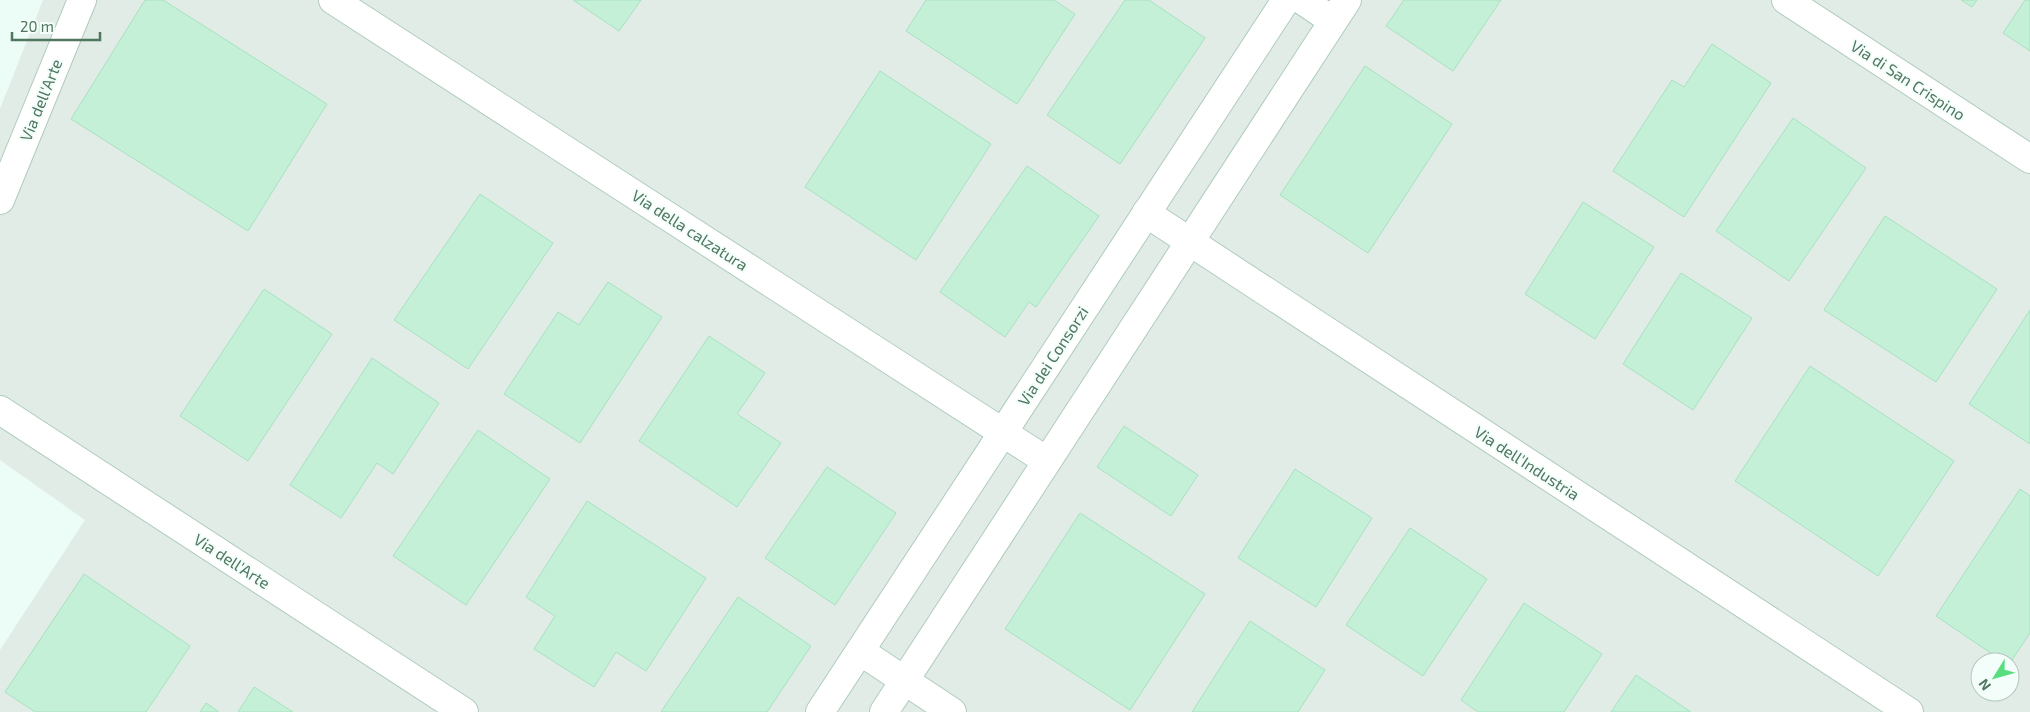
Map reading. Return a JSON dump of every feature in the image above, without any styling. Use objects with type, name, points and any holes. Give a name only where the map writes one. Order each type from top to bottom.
[{"type":"street","name":"Via dell'Arte","points":[[0,200],[82,0]]},
{"type":"street","name":"Via della calzatura","points":[[333,0],[1047,461]]},
{"type":"street","name":"Via dei Consorzi","points":[[820,712],[1286,0]]},
{"type":"street","points":[[884,712],[1340,11],[1302,0]]},
{"type":"street","name":"Via di San Crispino","points":[[1786,0],[2030,159]]},
{"type":"street","name":"Via dell'Industria","points":[[1146,213],[1909,712]]},
{"type":"street","name":"Via dell'Arte","points":[[0,410],[464,712]]},
{"type":"street","points":[[860,651],[952,712]]},
{"type":"shaded area","points":[[43,0],[2030,0],[2030,712],[0,712],[0,650],[85,520],[0,460],[0,109]]},
{"type":"building","points":[[145,0],[163,0],[327,104],[248,231],[71,119]]},
{"type":"building","points":[[573,0],[641,0],[619,31]]},
{"type":"building","points":[[926,0],[1054,0],[1075,14],[1017,104],[906,31]]},
{"type":"building","points":[[1125,0],[1149,0],[1205,38],[1120,164],[1047,115]]},
{"type":"building","points":[[1404,0],[1501,0],[1453,71],[1386,26]]},
{"type":"building","points":[[1961,0],[1977,0],[1972,7]]},
{"type":"building","points":[[2025,0],[2030,0],[2030,51],[2003,33]]},
{"type":"building","points":[[1712,44],[1771,83],[1684,217],[1613,171],[1672,80],[1684,87]]},
{"type":"building","points":[[1365,66],[1452,124],[1368,253],[1280,195]]},
{"type":"building","points":[[880,71],[991,144],[916,260],[805,187]]},
{"type":"building","points":[[1793,118],[1866,168],[1789,281],[1716,231]]},
{"type":"building","points":[[1027,166],[1099,216],[1036,307],[1029,302],[1005,337],[940,292]]},
{"type":"building","points":[[480,194],[553,243],[468,369],[394,320]]},
{"type":"building","points":[[1583,202],[1654,247],[1595,339],[1525,294]]},
{"type":"building","points":[[1885,216],[1997,289],[1936,382],[1824,310]]},
{"type":"building","points":[[1681,273],[1752,318],[1693,410],[1623,364]]},
{"type":"building","points":[[608,282],[662,317],[580,443],[504,394],[558,312],[579,325]]},
{"type":"building","points":[[264,289],[332,334],[248,461],[180,416]]},
{"type":"building","points":[[2030,310],[2030,444],[1969,404]]},
{"type":"building","points":[[709,336],[765,373],[737,414],[781,443],[737,507],[639,441]]},
{"type":"building","points":[[372,358],[439,403],[393,474],[377,463],[341,518],[290,485]]},
{"type":"building","points":[[1810,366],[1954,461],[1878,576],[1735,481]]},
{"type":"building","points":[[1124,426],[1198,475],[1171,516],[1097,467]]},
{"type":"building","points":[[478,430],[550,479],[466,605],[393,556]]},
{"type":"building","points":[[827,467],[896,513],[835,605],[765,558]]},
{"type":"building","points":[[1295,469],[1372,518],[1316,607],[1238,558]]},
{"type":"building","points":[[2020,489],[2030,496],[2030,633],[2017,652],[1989,652],[1936,616]]},
{"type":"building","points":[[587,501],[706,578],[646,671],[616,652],[594,687],[534,649],[555,616],[526,597]]},
{"type":"building","points":[[1080,513],[1205,594],[1130,710],[1005,629]]},
{"type":"building","points":[[1410,528],[1487,579],[1423,676],[1346,625]]},
{"type":"building","points":[[84,574],[190,646],[146,712],[35,712],[5,692]]},
{"type":"building","points":[[738,597],[811,646],[767,712],[661,712]]},
{"type":"building","points":[[1524,603],[1602,654],[1564,712],[1478,712],[1461,700]]},
{"type":"building","points":[[1250,621],[1325,670],[1298,712],[1192,712]]},
{"type":"building","points":[[1636,675],[1691,712],[1611,712]]},
{"type":"building","points":[[254,687],[293,712],[238,712]]},
{"type":"building","points":[[206,703],[219,712],[200,712]]}]
